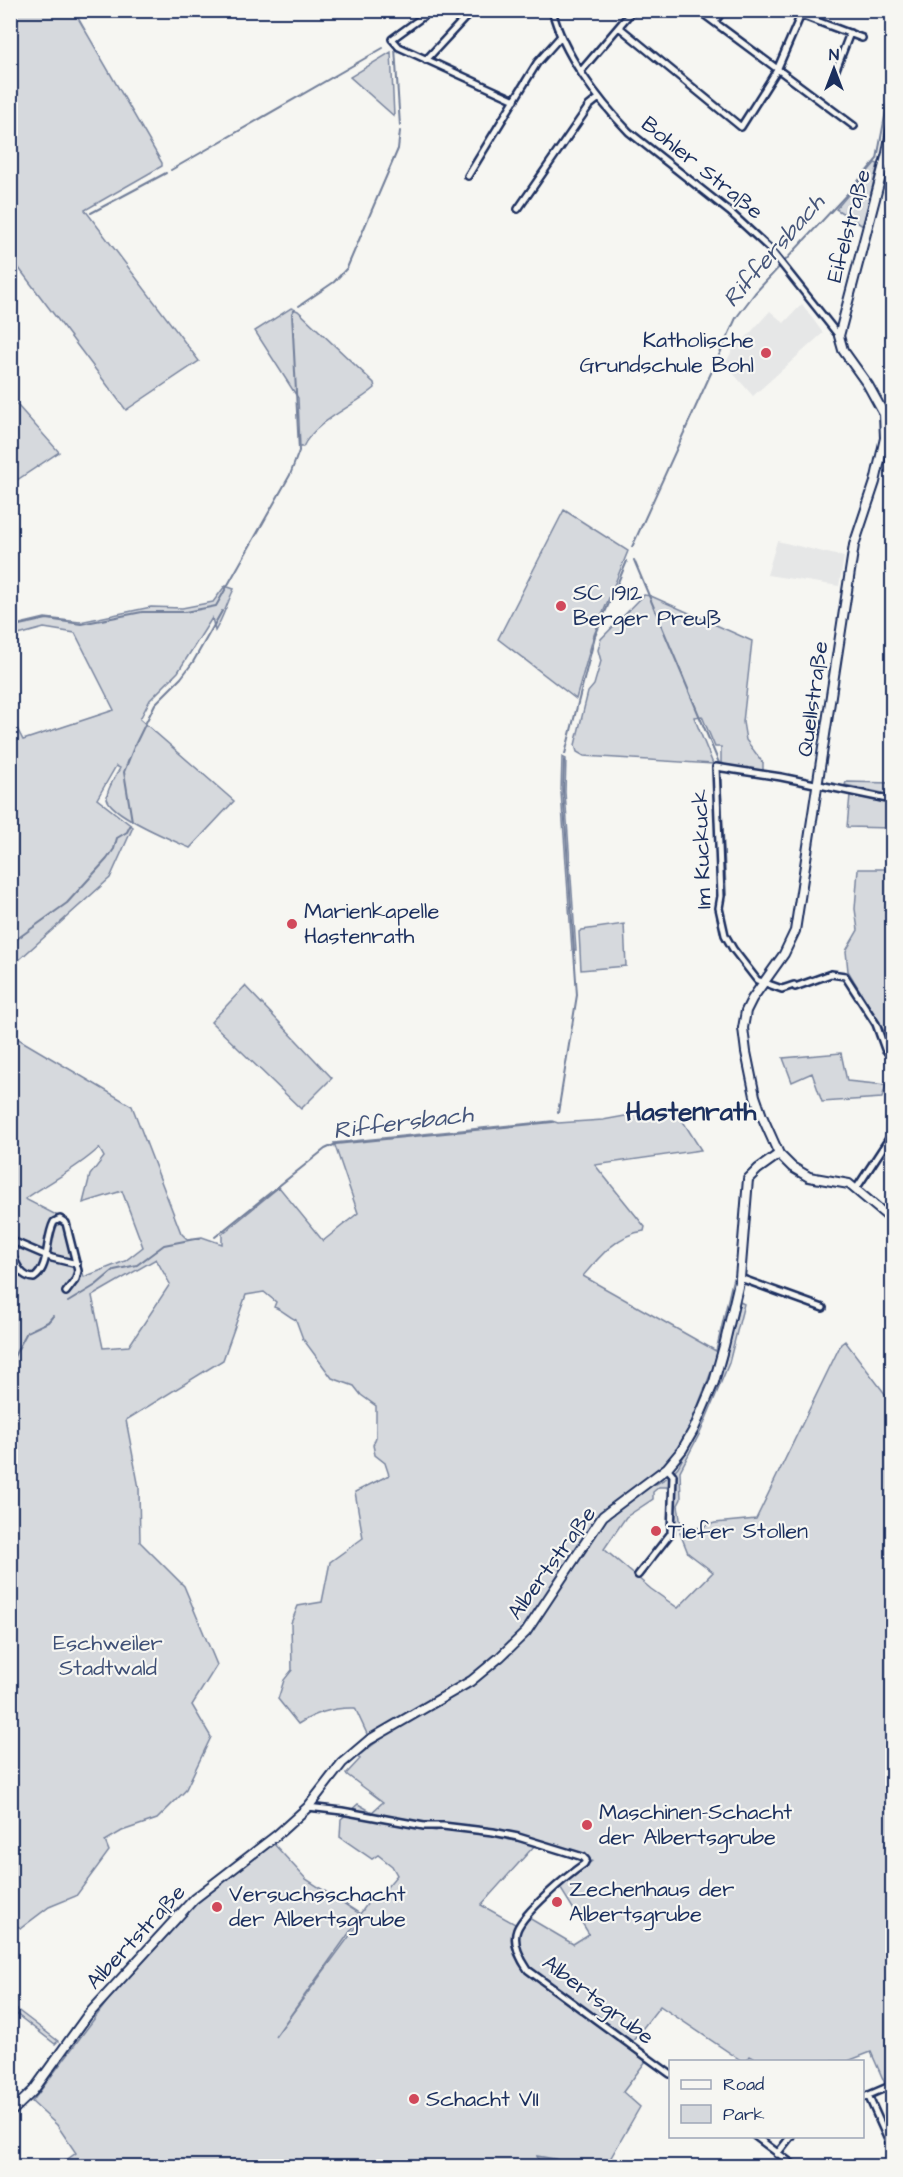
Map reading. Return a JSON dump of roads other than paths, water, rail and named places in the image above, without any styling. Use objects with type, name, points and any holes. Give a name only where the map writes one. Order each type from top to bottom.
[{"type":"main road","name":"Eifelstraße","points":[[839,336],[890,154],[892,125]]},
{"type":"main road","name":"Bohler Straße","points":[[839,336],[843,350],[868,385],[884,414]]},
{"type":"main road","name":"Quellstraße","points":[[779,1154],[755,1096],[743,1028],[746,1011],[784,954],[795,931],[854,545],[875,482],[889,428],[884,414]]},
{"type":"main road","points":[[779,1154],[798,1172],[809,1177],[844,1182],[856,1189],[892,1220]]},
{"type":"main road","name":"Albertstraße","points":[[10,2113],[33,2091],[94,2008],[194,1899],[277,1835],[308,1807],[342,1763],[369,1740],[471,1681],[500,1657],[526,1632],[603,1516],[667,1468],[682,1450],[694,1429],[714,1382],[724,1346],[740,1278],[748,1179],[779,1154]]},
{"type":"street","points":[[432,10],[392,39],[399,47],[515,100]]},
{"type":"street","points":[[426,60],[464,19],[476,10]]},
{"type":"street","name":"Bohler Straße","points":[[552,10],[561,36],[581,71],[599,98],[628,132],[730,212],[769,248],[839,336]]},
{"type":"street","points":[[581,71],[633,10]]},
{"type":"street","points":[[698,10],[854,126]]},
{"type":"street","points":[[715,22],[723,10]]},
{"type":"street","points":[[619,27],[741,126],[777,70],[802,13],[862,38]]},
{"type":"street","points":[[835,72],[850,33]]},
{"type":"street","points":[[468,176],[537,63],[561,36]]},
{"type":"street","points":[[518,209],[589,106],[599,98]]},
{"type":"street","points":[[884,414],[892,410]]},
{"type":"street","name":"Im Kuckuck","points":[[763,983],[752,976],[733,949],[725,935],[719,909],[721,896],[716,767],[819,784]]},
{"type":"street","points":[[819,784],[892,800]]},
{"type":"street","points":[[763,983],[782,989],[794,985],[795,987],[831,974],[845,976],[876,1024],[885,1049],[892,1058]]},
{"type":"street","points":[[856,1189],[892,1134]]},
{"type":"street","points":[[10,1250],[20,1272],[29,1278],[34,1278],[39,1275],[43,1266],[51,1227],[60,1219],[66,1223],[78,1271],[76,1279],[66,1292]]},
{"type":"street","points":[[10,1240],[45,1255],[77,1264]]},
{"type":"street","points":[[740,1278],[823,1308]]},
{"type":"street","points":[[638,1575],[671,1533],[673,1475],[667,1468]]},
{"type":"street","name":"Albertsgrube","points":[[308,1807],[424,1826],[501,1833],[582,1857],[586,1860],[584,1864],[567,1875],[521,1923],[516,1939],[519,1953],[528,1970],[669,2073]]},
{"type":"street","points":[[892,2085],[866,2097],[892,2149]]},
{"type":"street","points":[[757,2138],[795,2166]]},
{"type":"street","points":[[777,2154],[789,2138]]},
{"type":"waterway","points":[[171,170],[383,48]]},
{"type":"waterway","points":[[395,48],[400,126]]},
{"type":"waterway","name":"Riffersbach","points":[[632,547],[736,318],[755,293],[877,159],[892,79]]},
{"type":"waterway","points":[[299,306],[334,282],[347,268],[398,149],[400,131]]},
{"type":"waterway","points":[[91,213],[166,173]]},
{"type":"waterway","points":[[10,627],[47,619],[81,624],[142,612],[185,612],[216,606],[290,475],[299,451],[292,313],[294,310]]},
{"type":"waterway","points":[[634,560],[719,763]]},
{"type":"waterway","name":"Riffersbach","points":[[565,754],[595,636],[627,561]]},
{"type":"waterway","points":[[132,821],[124,772],[134,747],[155,704],[181,678],[193,662],[222,611]]},
{"type":"waterway","name":"Riffersbach","points":[[558,1113],[577,995],[563,791],[564,760]]},
{"type":"waterway","points":[[720,771],[726,895]]},
{"type":"waterway","points":[[10,944],[67,903],[107,859],[114,849],[117,838],[127,832],[130,826]]},
{"type":"waterway","name":"Riffersbach","points":[[215,1237],[325,1149],[336,1144],[553,1122]]},
{"type":"waterway","points":[[68,1302],[96,1285],[114,1270],[137,1265],[164,1245],[200,1238]]},
{"type":"waterway","points":[[10,1364],[27,1332],[48,1322],[53,1316]]},
{"type":"place","name":"Katholische Grundschule Bohl","points":[[766,353]]},
{"type":"place","name":"SC 1912 Berger Preuß","points":[[561,606]]},
{"type":"place","name":"Marienkapelle Hastenrath","points":[[292,924]]},
{"type":"place","name":"Tiefer Stollen","points":[[656,1531]]},
{"type":"place","name":"Maschinen-Schacht der Albertsgrube","points":[[587,1825]]},
{"type":"place","name":"Zechenhaus der Albertsgrube","points":[[557,1902]]},
{"type":"place","name":"Versuchsschacht der Albertsgrube","points":[[217,1907]]},
{"type":"place","name":"Schacht VII","points":[[414,2099]]},
{"type":"district","name":"Hastenrath","points":[[691,1112]]},
{"type":"park label","name":"Eschweiler Stadtwald","points":[[108,1656]]}]
